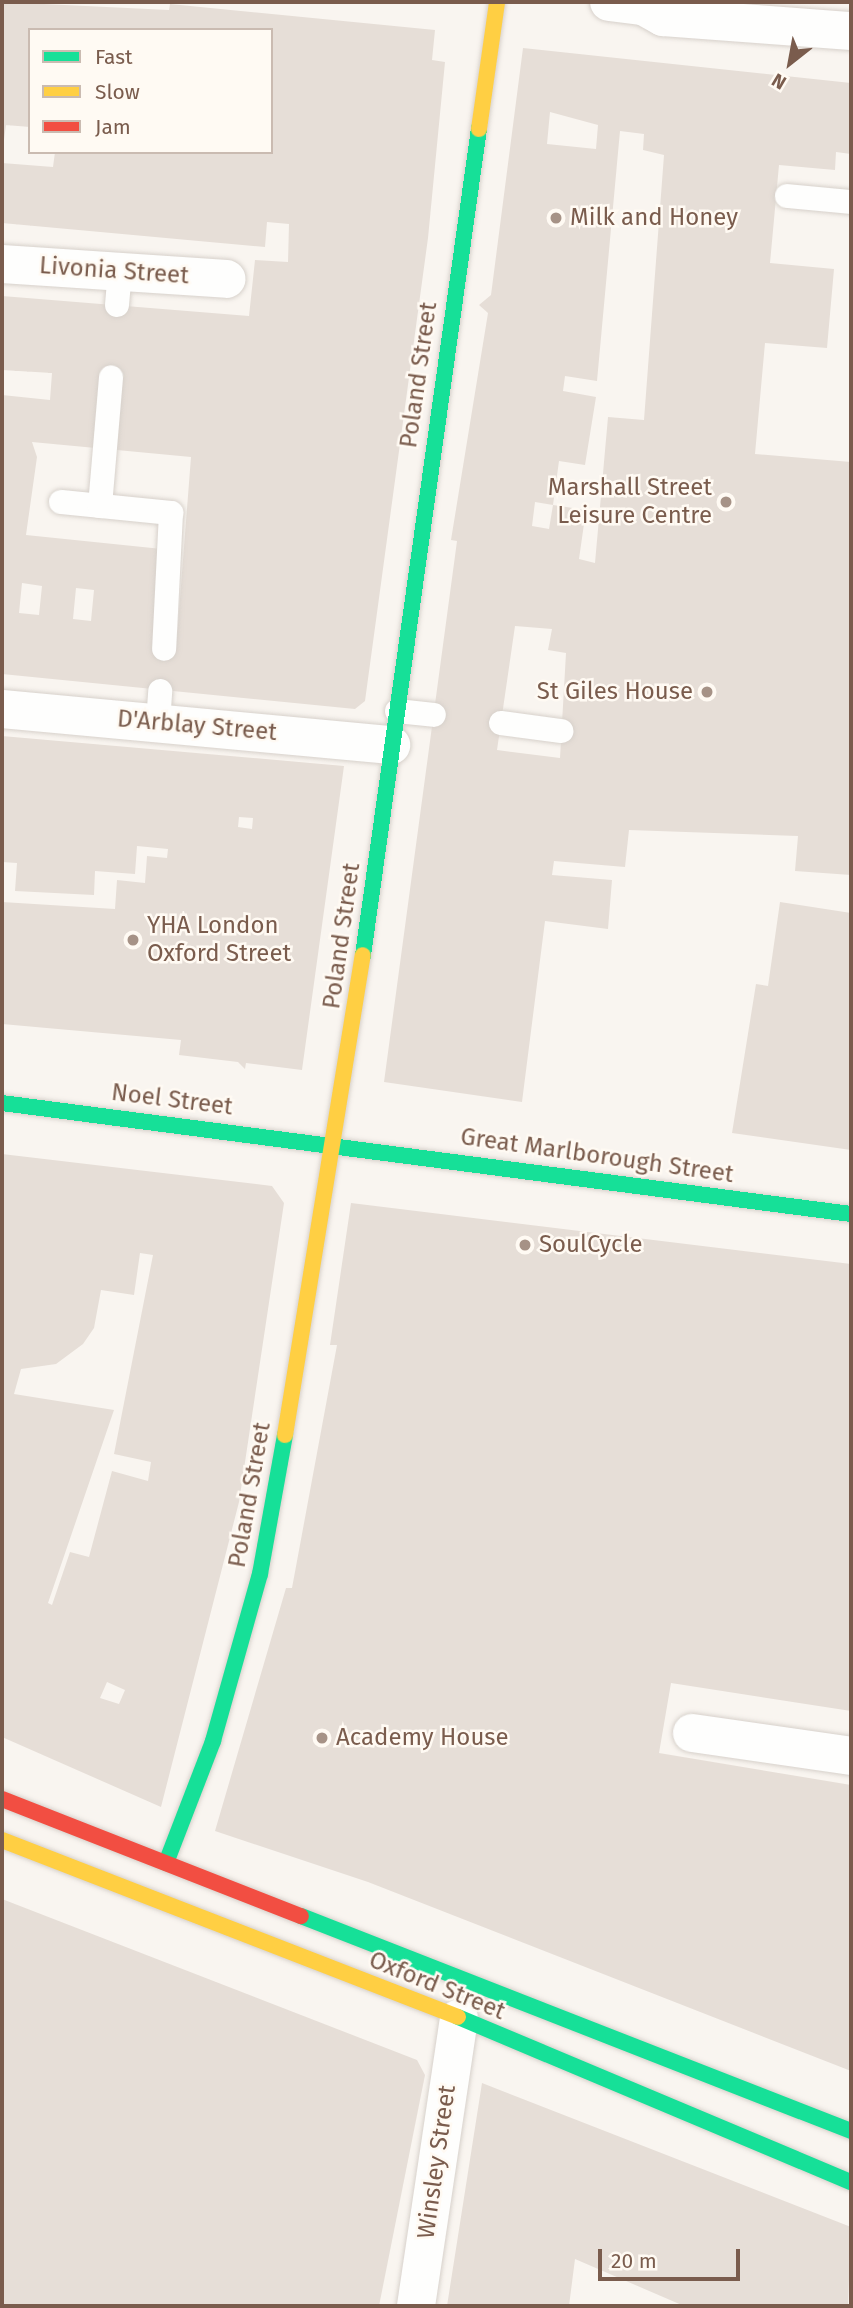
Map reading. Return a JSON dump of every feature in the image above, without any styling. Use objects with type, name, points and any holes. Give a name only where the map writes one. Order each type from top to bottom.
[{"type":"street","name":"Poland Street","points":[[166,1863],[213,1741],[260,1573],[337,1142],[497,2]]},
{"type":"street","points":[[632,3],[663,17],[851,31]]},
{"type":"street","name":"Livonia Street","points":[[2,264],[118,288],[226,279]]},
{"type":"street","name":"D'Arblay Street","points":[[2,709],[159,707],[394,728]]},
{"type":"street","name":"Noel Street","points":[[2,1103],[337,1142]]},
{"type":"street","name":"Great Marlborough Street","points":[[337,1142],[851,1214]]},
{"type":"street","points":[[692,1733],[851,1756]]},
{"type":"street","name":"Oxford Street","points":[[2,1799],[851,2131]]},
{"type":"street","name":"Oxford Street","points":[[2,1840],[459,2018],[851,2182]]},
{"type":"street","name":"Winsley Street","points":[[416,2306],[459,2018]]},
{"type":"lane","points":[[787,196],[851,202]]},
{"type":"lane","points":[[100,506],[111,377]]},
{"type":"lane","points":[[61,502],[171,513],[164,649]]},
{"type":"lane","points":[[394,728],[434,715]]},
{"type":"lane","points":[[501,723],[561,731]]},
{"type":"lane","points":[[148,1898],[166,1863]]},
{"type":"building","points":[[2,2],[169,10],[170,4],[435,30],[432,60],[445,62],[428,238],[365,701],[355,709],[2,674],[2,395],[50,400],[52,373],[2,370],[2,296],[249,316],[255,260],[288,262],[289,224],[267,222],[265,247],[2,223],[2,163],[53,167],[55,154],[273,154],[273,28],[28,28],[28,127],[6,125],[2,155]],"holes":[[[32,442],[191,457],[176,650],[162,549],[26,535],[37,457]],[[22,583],[42,586],[39,615],[19,613]],[[76,588],[94,590],[91,621],[73,619]]]},
{"type":"building","points":[[523,48],[851,83],[851,154],[836,152],[835,170],[779,165],[770,263],[834,269],[827,348],[765,343],[755,454],[851,462],[851,875],[795,871],[798,836],[629,830],[625,867],[554,861],[552,875],[612,880],[608,929],[545,921],[522,1102],[384,1082],[457,541],[451,540],[488,313],[479,305],[491,295]],"holes":[[[550,112],[598,125],[596,149],[547,144]],[[620,131],[644,134],[643,150],[664,155],[644,420],[608,417],[595,563],[579,559],[586,510],[553,505],[559,461],[585,465],[596,397],[563,391],[565,376],[597,381]],[[535,502],[553,505],[549,529],[532,526]],[[515,626],[552,629],[548,650],[566,653],[560,758],[497,750]]]},
{"type":"building","points":[[2,736],[344,766],[302,1070],[246,1063],[245,1069],[238,1062],[179,1055],[181,1040],[2,1024],[2,902],[115,909],[117,880],[145,883],[147,856],[167,858],[168,849],[137,846],[135,874],[95,871],[94,895],[15,891],[17,863],[2,862]],"holes":[[[239,817],[253,818],[252,829],[238,827]]]},
{"type":"building","points":[[780,902],[851,913],[851,1150],[732,1133],[756,984],[768,986]]},
{"type":"building","points":[[2,1154],[272,1186],[284,1203],[239,1502],[161,1807],[2,1737]],"holes":[[[140,1253],[153,1255],[114,1454],[151,1462],[148,1481],[112,1471],[89,1557],[70,1552],[52,1605],[48,1603],[114,1410],[14,1394],[21,1369],[56,1364],[83,1344],[94,1328],[101,1290],[134,1295]],[[107,1682],[125,1690],[119,1704],[100,1698]]]},
{"type":"building","points":[[351,1203],[851,1264],[851,1711],[671,1683],[659,1753],[851,1785],[851,2071],[368,1882],[215,1831],[286,1588],[292,1588],[337,1345],[330,1345]]},
{"type":"building","points":[[2,1899],[417,2060],[425,2075],[379,2306],[2,2306]]},
{"type":"building","points":[[482,2083],[851,2227],[848,2306],[684,2306],[575,2259],[569,2306],[447,2306]]},
{"type":"traffic: fast","points":[[363,955],[479,129]]},
{"type":"traffic: fast","points":[[2,1103],[851,1214]]},
{"type":"traffic: fast","points":[[166,1863],[213,1741],[260,1574],[285,1435]]},
{"type":"traffic: fast","points":[[301,1916],[851,2131]]},
{"type":"traffic: fast","points":[[458,2017],[851,2182]]},
{"type":"traffic: slow","points":[[479,129],[497,2]]},
{"type":"traffic: slow","points":[[285,1435],[363,955]]},
{"type":"traffic: slow","points":[[2,1840],[458,2017]]},
{"type":"traffic: jam","points":[[2,1799],[301,1916]]},
{"type":"place","name":"Milk and Honey","points":[[556,218]]},
{"type":"place","name":"Marshall Street Leisure Centre","points":[[726,502]]},
{"type":"place","name":"St Giles House","points":[[707,692]]},
{"type":"place","name":"YHA London Oxford Street","points":[[133,940]]},
{"type":"place","name":"SoulCycle","points":[[525,1245]]},
{"type":"place","name":"Academy House","points":[[322,1738]]}]
